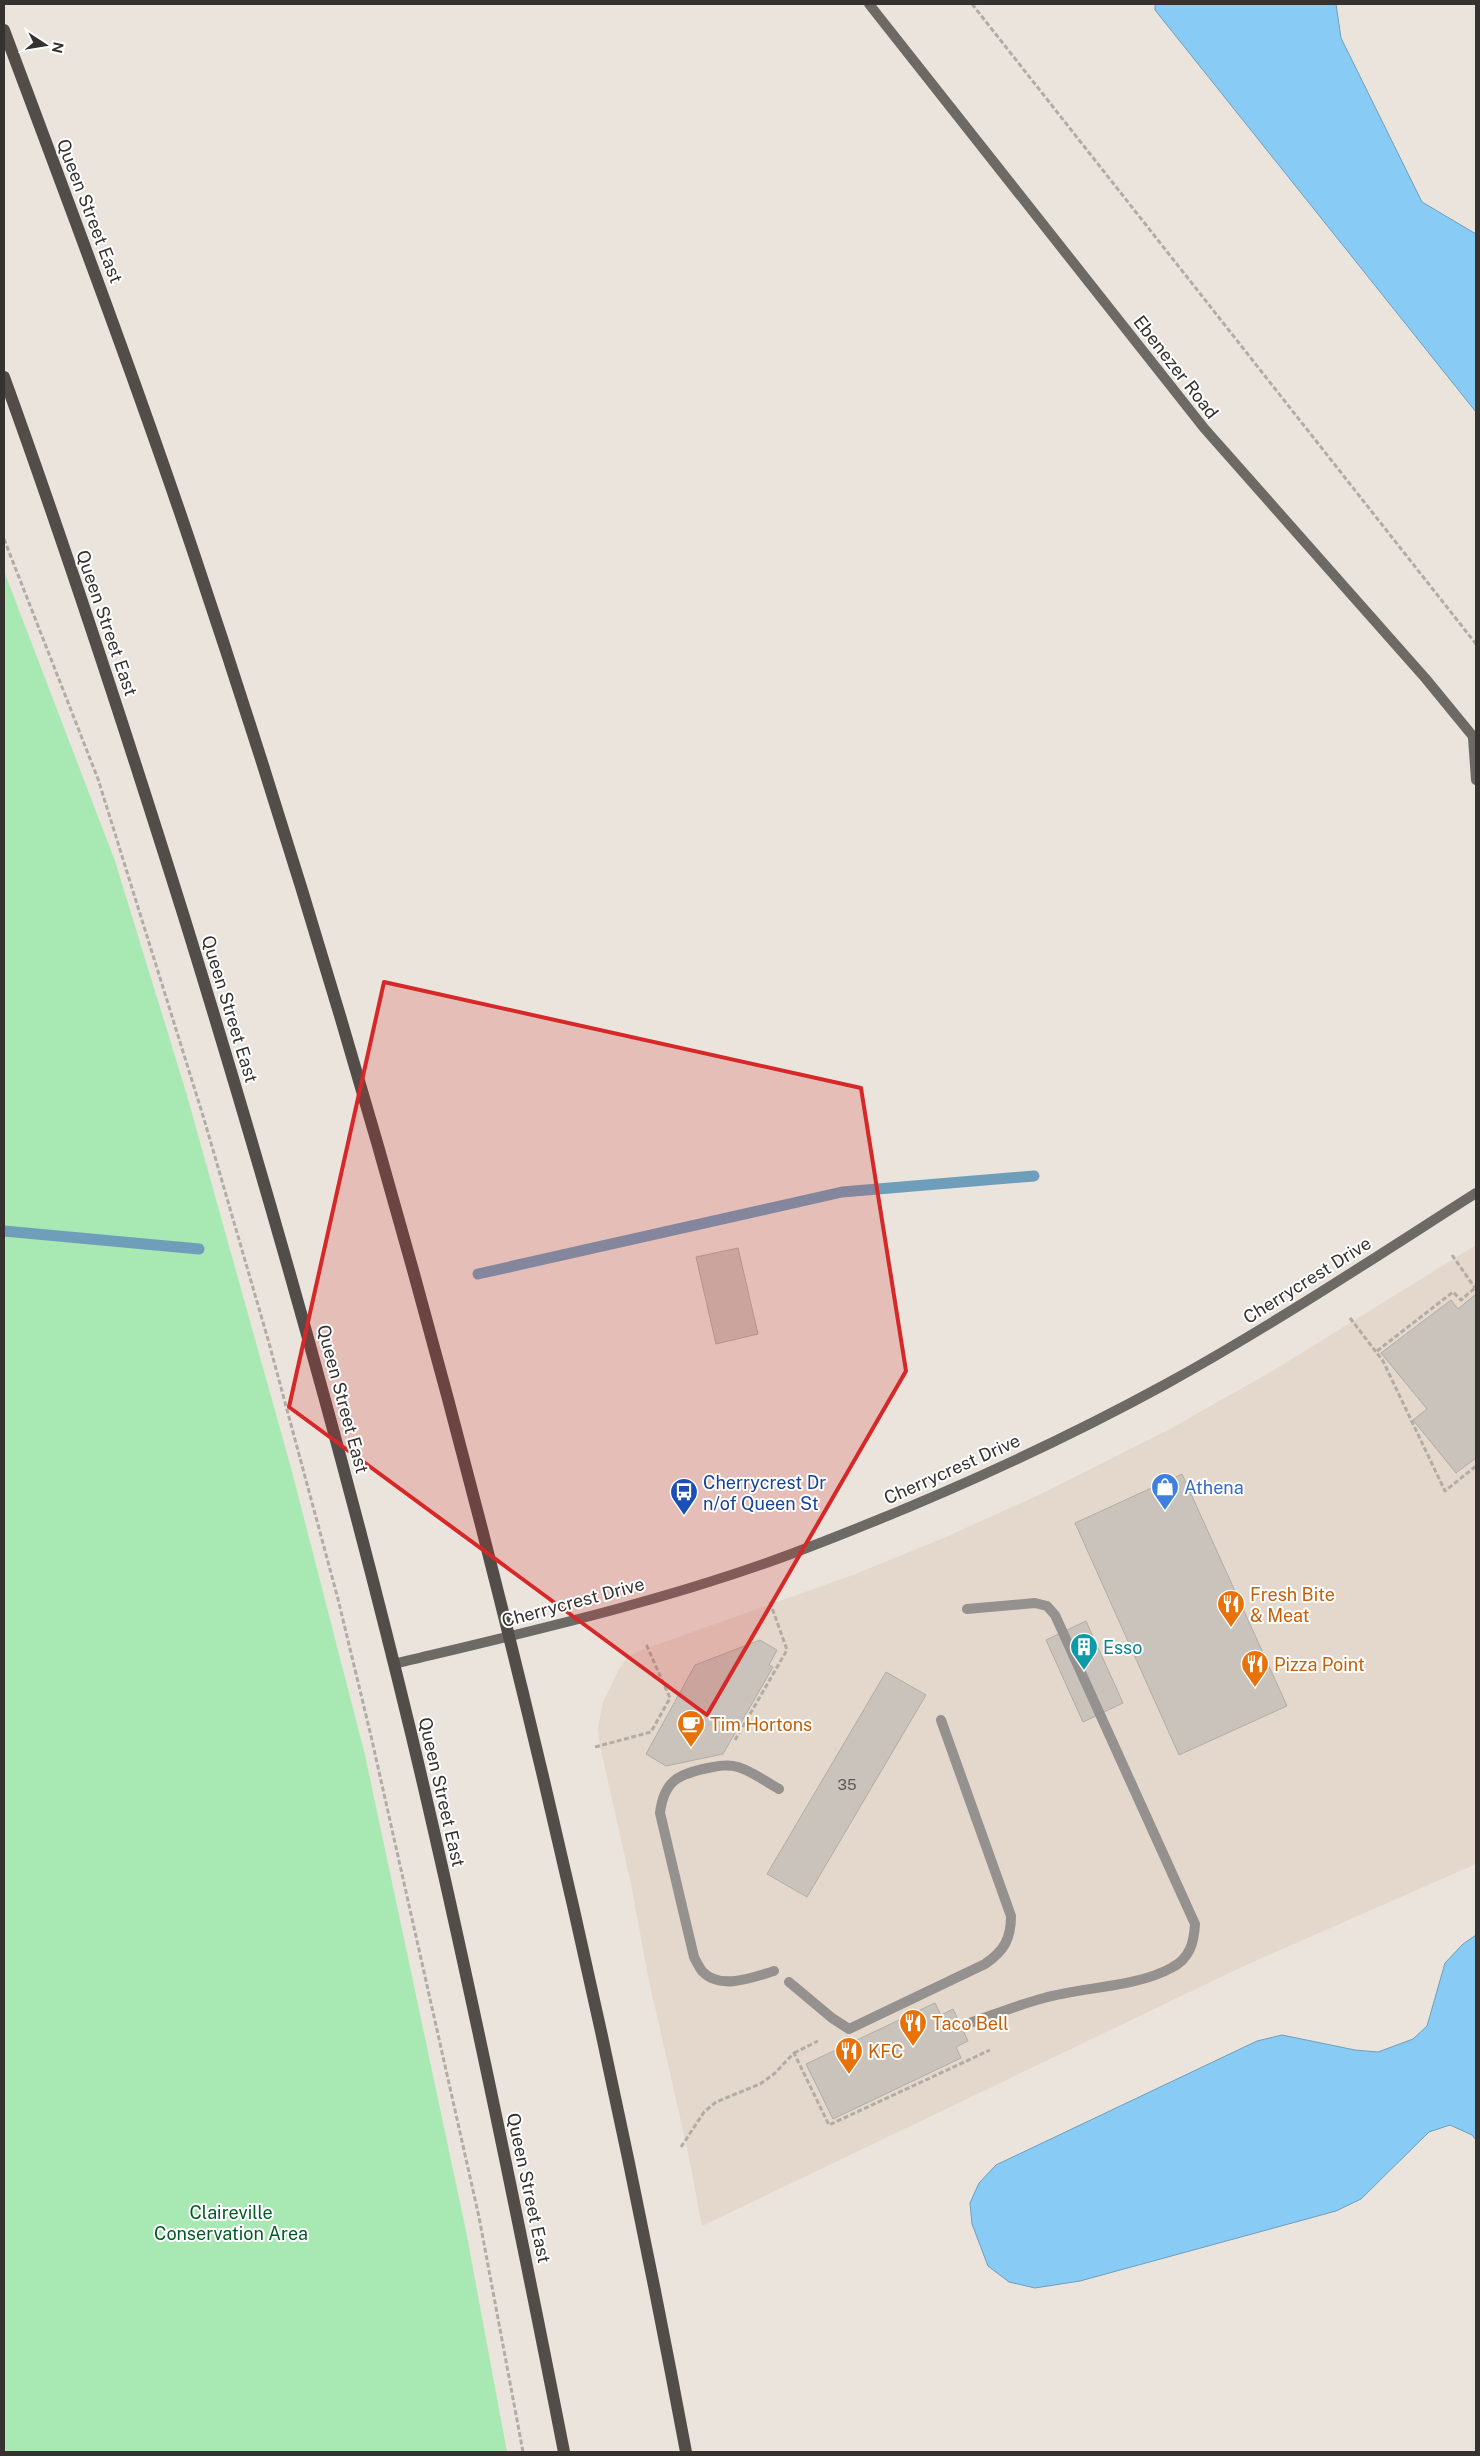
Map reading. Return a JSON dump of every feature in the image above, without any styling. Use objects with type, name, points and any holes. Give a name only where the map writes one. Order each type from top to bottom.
[{"type":"main road","name":"Queen Street East","points":[[4,30],[103,294],[181,516],[284,832],[333,992],[426,1314],[508,1636]]},
{"type":"main road","name":"Queen Street East","points":[[4,377],[139,774],[230,1066],[302,1314],[417,1758],[519,2221],[564,2452]]},
{"type":"main road","points":[[508,1636],[596,2006],[656,2295],[686,2452]]},
{"type":"street","name":"Ebenezer Road","points":[[869,4],[1204,428],[1426,679],[1474,739],[1476,780]]},
{"type":"street","name":"Cherrycrest Drive","points":[[394,1664],[586,1618],[788,1555],[886,1516],[1015,1460],[1165,1384],[1283,1316],[1476,1193]]},
{"type":"lane","points":[[964,2025],[1044,1998],[1126,1982],[1172,1968],[1187,1955],[1194,1941],[1195,1924],[1055,1615],[1047,1606],[1035,1603],[967,1609]]},
{"type":"lane","points":[[789,1982],[848,2029],[985,1964],[998,1956],[1007,1944],[1011,1931],[1011,1916],[941,1720]]},
{"type":"lane","points":[[774,1971],[740,1981],[717,1979],[702,1972],[694,1957],[660,1813],[662,1796],[672,1781],[686,1772],[723,1766],[739,1767],[779,1789]]},
{"type":"path","points":[[972,4],[1476,644]]},
{"type":"path","points":[[4,539],[98,780],[204,1118],[277,1372],[338,1599],[371,1736],[479,2217],[523,2452]]},
{"type":"path","points":[[1377,1350],[1453,1292],[1461,1300],[1476,1288],[1452,1255]]},
{"type":"path","points":[[1350,1318],[1377,1350],[1445,1491],[1476,1466]]},
{"type":"path","points":[[730,1748],[787,1650],[770,1602]]},
{"type":"path","points":[[595,1747],[651,1732],[670,1698],[646,1644]]},
{"type":"path","points":[[681,2147],[704,2112],[716,2102],[760,2084],[774,2074],[794,2053],[821,2039]]},
{"type":"path","points":[[794,2053],[829,2125],[990,2050]]},
{"type":"highlighted area","points":[[384,982],[861,1088],[906,1371],[707,1715],[289,1407]]},
{"type":"shaded area","points":[[1476,1245],[1476,1864],[1246,1965],[702,2226],[687,2148],[649,1981],[631,1884],[599,1741],[598,1728],[603,1702],[620,1667],[628,1657],[639,1651],[853,1575],[946,1537],[1045,1492],[1168,1430],[1274,1370]]},
{"type":"green space","name":"Claireville Conservation Area","points":[[4,571],[115,861],[186,1092],[291,1468],[365,1755],[466,2231],[507,2452],[4,2452]]},
{"type":"water","points":[[1155,4],[1336,4],[1341,38],[1422,202],[1476,234],[1476,412],[1155,10]]},
{"type":"water","points":[[1476,1935],[1476,2140],[1472,2135],[1450,2125],[1429,2132],[1361,2199],[1336,2211],[1080,2281],[1035,2288],[1009,2282],[988,2266],[972,2224],[970,2203],[979,2183],[996,2165],[1257,2041],[1282,2035],[1355,2050],[1378,2052],[1413,2039],[1427,2026],[1445,1963],[1463,1944]]},
{"type":"building","points":[[738,1248],[758,1334],[716,1344],[696,1257]]},
{"type":"building","points":[[1476,1294],[1476,1458],[1456,1473],[1413,1420],[1427,1409],[1381,1353],[1451,1300],[1458,1309]]},
{"type":"building","points":[[1182,1474],[1287,1706],[1179,1755],[1075,1523]]},
{"type":"building","name":"Esso","points":[[1086,1621],[1123,1703],[1083,1722],[1046,1640]]},
{"type":"building","points":[[760,1640],[777,1650],[769,1665],[773,1667],[723,1754],[666,1766],[646,1754],[695,1665]]},
{"type":"building","points":[[886,1672],[926,1695],[807,1897],[767,1874]]},
{"type":"building","points":[[935,2003],[941,2015],[953,2009],[968,2041],[956,2047],[961,2058],[833,2119],[806,2064]]},
{"type":"waterway","points":[[478,1274],[842,1192],[1034,1176]]},
{"type":"waterway","points":[[4,1231],[199,1249]]},
{"type":"place","name":"Athena","points":[[1165,1511]]},
{"type":"place","name":"Cherrycrest Dr n/of Queen St","points":[[684,1516]]},
{"type":"place","name":"Fresh Bite & Meat","points":[[1231,1628]]},
{"type":"place","name":"Esso","points":[[1084,1671]]},
{"type":"place","name":"Pizza Point","points":[[1255,1688]]},
{"type":"place","name":"Tim Hortons","points":[[691,1748]]},
{"type":"place","name":"Taco Bell","points":[[913,2047]]},
{"type":"place","name":"KFC","points":[[849,2075]]}]
